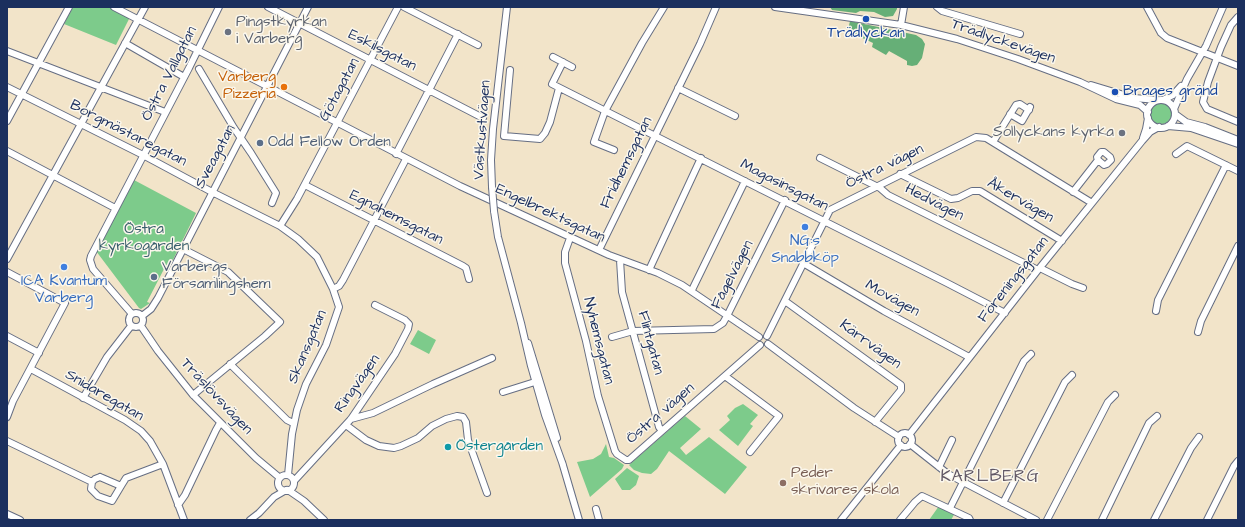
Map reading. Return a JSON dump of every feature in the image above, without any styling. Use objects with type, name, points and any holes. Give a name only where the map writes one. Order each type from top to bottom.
[{"type":"street","points":[[7,121],[69,7]]},
{"type":"street","name":"Engelbrektsgatan","points":[[114,7],[460,186],[620,260],[667,277],[692,290],[759,337]]},
{"type":"street","points":[[7,259],[144,7]]},
{"type":"street","name":"Östra Vallgatan","points":[[132,314],[93,269],[90,260],[91,256],[219,7]]},
{"type":"street","name":"Eskilsgatan","points":[[268,7],[483,118]]},
{"type":"street","name":"Sveagatan","points":[[142,316],[155,304],[308,7]]},
{"type":"street","name":"Götagatan","points":[[280,226],[297,200],[398,7]]},
{"type":"street","points":[[404,7],[478,45]]},
{"type":"street","name":"Västkustvägen","points":[[507,7],[493,129],[492,187],[494,211],[498,237],[537,380],[545,415],[563,465],[579,520]]},
{"type":"street","points":[[614,150],[594,142],[605,111],[642,43],[664,7]]},
{"type":"street","name":"Fridhemsgatan","points":[[599,250],[700,44],[716,7]]},
{"type":"street","name":"Trädlyckevägen","points":[[775,7],[901,25],[935,32],[986,47],[1080,82],[1116,98],[1140,105],[1148,114]]},
{"type":"street","points":[[901,25],[904,7]]},
{"type":"street","points":[[937,7],[942,11],[1020,34]]},
{"type":"street","points":[[1147,7],[1164,37],[1238,66]]},
{"type":"street","points":[[1223,7],[1202,53],[1187,79],[1176,93],[1150,106],[1148,114],[1152,124],[1159,127],[1168,126],[1191,128],[1238,144]]},
{"type":"street","points":[[1238,17],[1231,25],[1203,96],[1203,104],[1205,107],[1238,122]]},
{"type":"street","points":[[396,154],[458,34]]},
{"type":"street","points":[[125,43],[184,77]]},
{"type":"street","points":[[7,51],[165,112]]},
{"type":"street","points":[[553,57],[572,67]]},
{"type":"street","name":"Magasinsgatan","points":[[563,62],[552,84],[559,88],[785,200],[1005,313]]},
{"type":"street","points":[[199,69],[228,119],[276,192],[276,196],[272,203]]},
{"type":"street","points":[[510,70],[504,136],[540,139],[545,133],[550,122],[559,88]]},
{"type":"street","points":[[1168,126],[1173,121],[1187,79]]},
{"type":"street","name":"Trädlyckevägen","points":[[1080,82],[1102,87],[1134,98],[1160,100]]},
{"type":"street","name":"Borgmästaregatan","points":[[7,87],[280,226]]},
{"type":"street","points":[[678,88],[735,116]]},
{"type":"street","points":[[1160,100],[1169,102],[1175,112],[1186,122],[1205,127],[1238,140]]},
{"type":"street","points":[[993,142],[1010,114],[1016,105],[1018,104],[1030,108],[1022,121],[1010,114]]},
{"type":"street","name":"Föreningsgatan","points":[[1142,142],[1148,114]]},
{"type":"street","name":"Föreningsgatan","points":[[909,435],[1092,203],[1150,132],[1159,127]]},
{"type":"street","name":"Östra vägen","points":[[766,336],[832,208],[976,137],[986,138],[1092,203]]},
{"type":"street","points":[[1176,154],[1187,146],[1238,171]]},
{"type":"street","points":[[7,151],[115,208]]},
{"type":"street","points":[[649,270],[700,158]]},
{"type":"street","name":"Hedvägen","points":[[820,158],[876,186],[888,195],[1076,287],[1083,288]]},
{"type":"street","points":[[333,289],[339,286],[344,280],[406,159]]},
{"type":"street","points":[[1073,192],[1098,160]]},
{"type":"street","points":[[1156,311],[1158,300],[1226,165]]},
{"type":"street","name":"Åkervägen","points":[[900,174],[951,199],[958,198],[972,190],[980,191],[1062,241]]},
{"type":"street","points":[[692,290],[745,181]]},
{"type":"street","name":"Egnahemsgatan","points":[[305,185],[466,268],[470,279]]},
{"type":"street","name":"Fågelvägen","points":[[612,337],[633,331],[714,329],[723,323],[728,316],[785,200]]},
{"type":"street","name":"Skansgatan","points":[[280,226],[298,239],[317,257],[339,304],[326,345],[303,393],[293,423],[288,475]]},
{"type":"street","name":"Nyhemsgatan","points":[[570,238],[565,252],[565,263],[586,342],[598,396],[615,451]]},
{"type":"street","points":[[1198,332],[1200,322],[1238,246]]},
{"type":"street","points":[[183,249],[228,272],[280,322],[193,395]]},
{"type":"street","name":"Flintgatan","points":[[620,260],[622,292],[659,427],[662,431]]},
{"type":"street","name":"Movägen","points":[[803,264],[884,311],[969,357]]},
{"type":"street","points":[[7,272],[65,303],[13,401],[7,417]]},
{"type":"street","name":"Kärrvägen","points":[[785,301],[901,385],[901,390],[875,422]]},
{"type":"street","name":"Ringvägen","points":[[250,520],[274,497],[290,487],[346,425],[395,354],[408,329],[409,324],[405,320],[375,304]]},
{"type":"street","points":[[138,313],[142,316],[143,320],[141,326],[132,326],[129,323],[128,319],[132,314],[138,313]]},
{"type":"street","points":[[83,398],[107,357],[132,326]]},
{"type":"street","name":"Träslövsvägen","points":[[141,326],[158,351],[193,395],[256,458],[280,478]]},
{"type":"street","points":[[768,344],[765,346],[760,345],[758,342],[759,337],[763,335],[766,336],[769,341],[768,344],[814,379],[899,437]]},
{"type":"street","points":[[7,336],[39,353]]},
{"type":"street","name":"Östra vägen","points":[[615,451],[626,460],[629,460],[760,345]]},
{"type":"street","points":[[950,508],[1024,361],[1032,354]]},
{"type":"street","points":[[351,419],[373,413],[492,358]]},
{"type":"street","points":[[230,364],[287,420],[293,423]]},
{"type":"street","name":"Snidaregatan","points":[[31,369],[125,420],[141,431],[150,441],[163,464],[184,520]]},
{"type":"street","points":[[1003,503],[1065,382],[1072,375]]},
{"type":"street","points":[[725,376],[779,416],[750,452]]},
{"type":"street","points":[[503,392],[537,380]]},
{"type":"street","points":[[1047,520],[1108,402],[1114,395]]},
{"type":"street","points":[[7,396],[13,401]]},
{"type":"street","points":[[346,425],[366,440],[379,446],[394,448],[418,438],[432,426],[446,419],[457,416],[463,417],[466,422],[468,440],[487,492]]},
{"type":"street","points":[[1102,520],[1149,423],[1157,416]]},
{"type":"street","points":[[178,505],[187,491],[220,423]]},
{"type":"street","points":[[899,437],[904,434],[909,435],[911,440],[910,444]]},
{"type":"street","points":[[899,437],[898,441],[901,446]]},
{"type":"street","points":[[1154,520],[1191,448],[1199,438]]},
{"type":"street","points":[[939,467],[952,440]]},
{"type":"street","points":[[7,441],[92,482]]},
{"type":"street","points":[[901,446],[906,447],[910,444]]},
{"type":"street","points":[[910,444],[939,467],[963,482],[1028,518],[1036,520]]},
{"type":"street","points":[[841,520],[901,446]]},
{"type":"street","points":[[1207,520],[1234,466],[1238,461]]},
{"type":"street","points":[[121,486],[100,477],[95,479],[91,486],[93,492],[98,496],[112,501],[126,478],[163,464]]},
{"type":"street","points":[[284,475],[288,475],[293,478],[290,487],[282,489],[279,485],[280,478],[284,475]]},
{"type":"street","name":"Ringvägen","points":[[274,497],[279,485]]},
{"type":"street","points":[[290,487],[324,520]]},
{"type":"street","points":[[900,520],[922,496],[950,508],[970,520]]},
{"type":"street","points":[[596,509],[599,520]]},
{"type":"street","points":[[7,514],[20,520]]},
{"type":"green space","points":[[73,7],[110,7],[130,17],[116,45],[64,24]]},
{"type":"green space","points":[[830,7],[897,7],[897,9],[893,16],[885,17],[874,12],[860,11],[856,13],[832,10]]},
{"type":"green space","points":[[850,21],[916,35],[922,39],[925,44],[922,58],[917,65],[907,65],[907,61],[889,51],[886,55],[872,47],[873,43],[854,34],[852,37],[847,35]]},
{"type":"green space","points":[[1161,102],[1169,105],[1172,113],[1169,121],[1161,124],[1153,121],[1150,113],[1153,105]]},
{"type":"green space","name":"Östra kyrkogården","points":[[134,180],[196,213],[168,270],[164,269],[147,302],[150,303],[141,309],[96,251]]},
{"type":"green space","points":[[418,330],[436,340],[429,354],[410,344]]},
{"type":"green space","points":[[743,404],[758,415],[750,424],[753,426],[738,446],[719,430],[730,420],[727,416],[735,408]]},
{"type":"green space","points":[[685,416],[701,429],[680,448],[686,455],[709,437],[747,467],[725,494],[669,451],[657,469],[651,474],[634,470],[629,465]]},
{"type":"green space","points":[[606,444],[609,457],[614,458],[624,465],[622,469],[590,497],[577,462],[593,459],[601,454]]},
{"type":"green space","points":[[627,468],[639,476],[636,485],[630,490],[622,490],[615,479]]},
{"type":"green space","points":[[939,506],[955,513],[951,520],[929,520]]},
{"type":"place","name":"Trädlyckan","points":[[866,19]]},
{"type":"place","name":"Pingstkyrkan i Varberg","points":[[228,32]]},
{"type":"place","name":"Varberg Pizzeria","points":[[284,87]]},
{"type":"place","name":"Brages gränd","points":[[1115,92]]},
{"type":"place","name":"Sollyckans kyrka","points":[[1122,133]]},
{"type":"place","name":"Odd Fellow Orden","points":[[260,143]]},
{"type":"place","name":"NG:s Snabbköp","points":[[805,227]]},
{"type":"place","name":"ICA Kvantum Varberg","points":[[64,267]]},
{"type":"place","name":"Varbergs Församlingshem","points":[[154,277]]},
{"type":"place","name":"Östergården","points":[[448,447]]},
{"type":"place","name":"Peder skrivares skola","points":[[783,483]]},
{"type":"district","name":"KARLBERG","points":[[990,477]]}]
